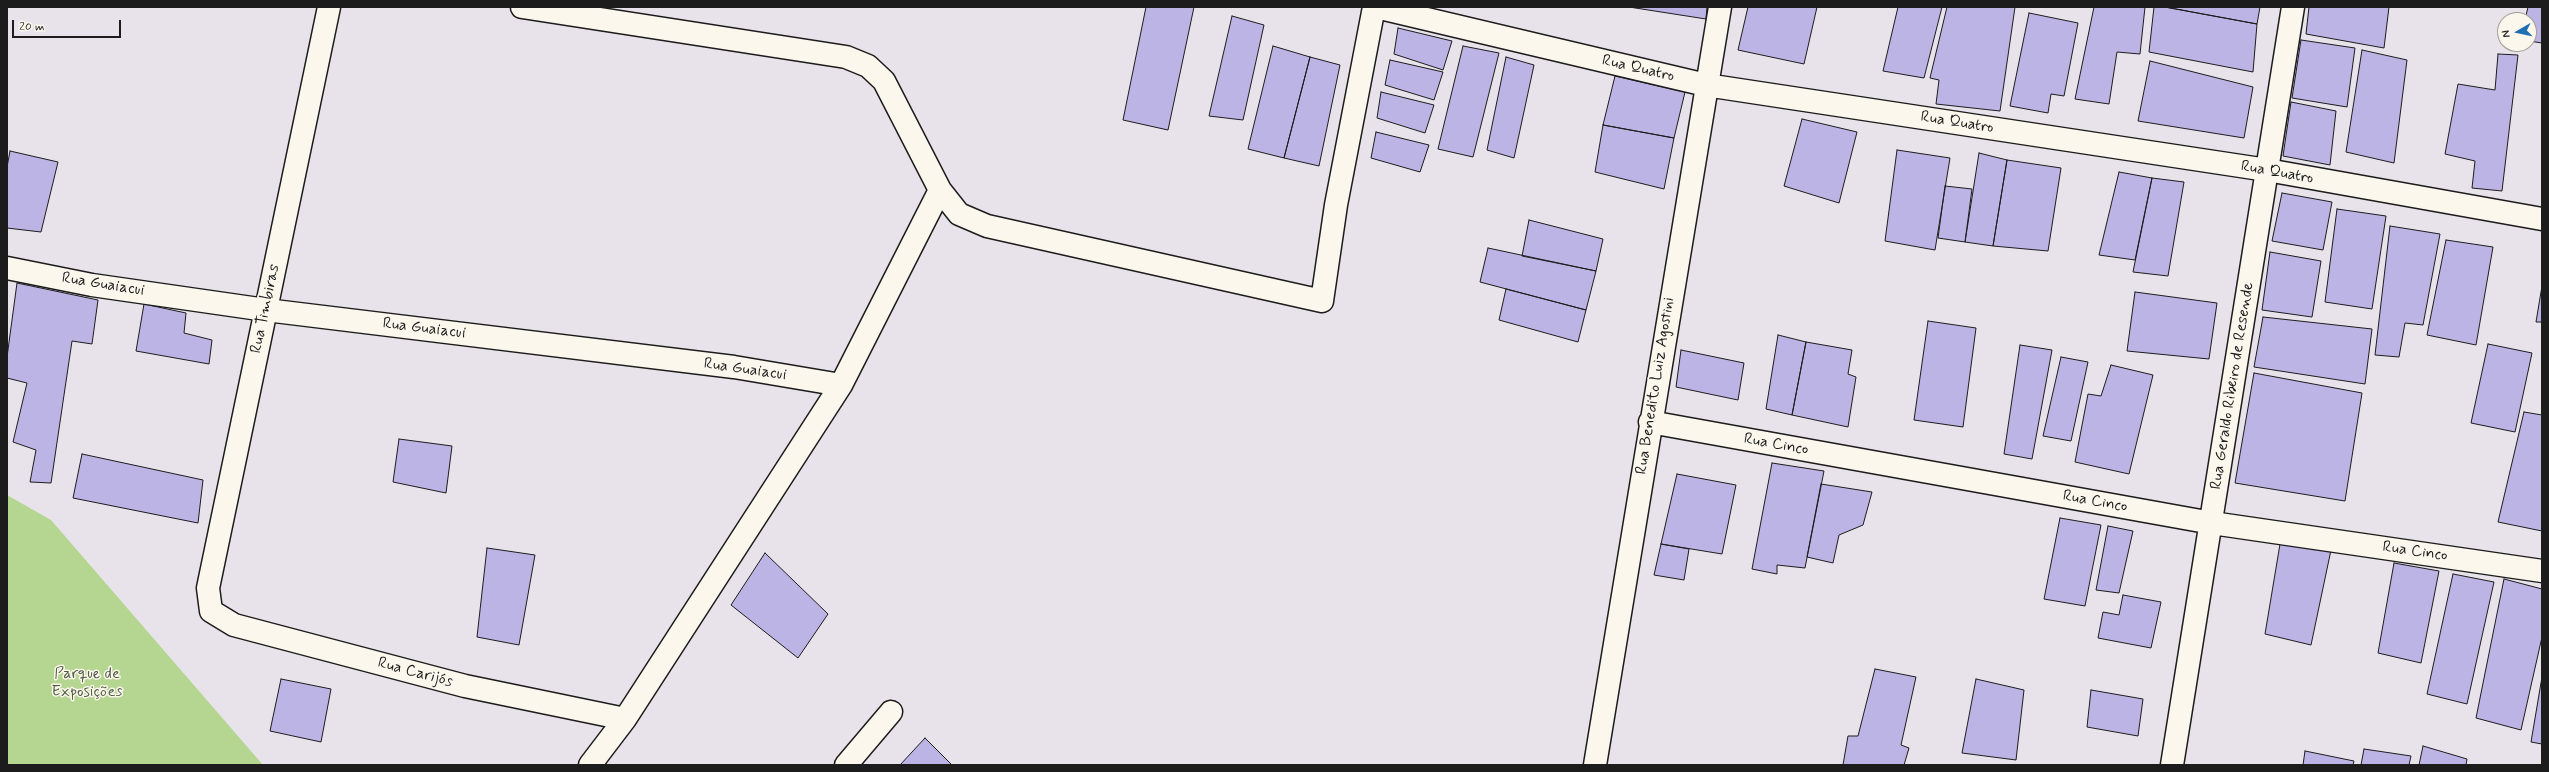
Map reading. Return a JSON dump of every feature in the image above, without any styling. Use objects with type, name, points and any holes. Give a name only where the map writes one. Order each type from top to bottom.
[{"type":"street","name":"Rua Timbiras","points":[[211,611],[208,588],[329,7]]},
{"type":"street","points":[[522,7],[846,57],[868,66],[884,81],[940,190],[959,214],[987,226],[1322,301],[1336,205],[1375,7]]},
{"type":"street","name":"Rua Quatro","points":[[1375,7],[1706,85],[2266,170],[2542,219]]},
{"type":"street","name":"Rua Benedito Luiz Agostini","points":[[1596,765],[1650,422],[1720,7]]},
{"type":"street","name":"Rua Geraldo Ribeiro de Resende","points":[[2172,765],[2212,523],[2266,170],[2293,7]]},
{"type":"street","points":[[590,765],[625,719],[841,385],[940,190]]},
{"type":"street","name":"Rua Guaiacui","points":[[7,268],[92,285],[266,310],[734,367],[841,385]]},
{"type":"street","name":"Rua Cinco","points":[[1650,422],[2212,523],[2542,571]]},
{"type":"street","name":"Rua Carijós","points":[[211,611],[234,625],[458,684],[625,719]]},
{"type":"street","points":[[846,765],[891,712]]},
{"type":"green space","name":"Parque de Exposições","points":[[7,495],[51,520],[263,765],[7,765]]},
{"type":"building","points":[[1146,7],[1194,7],[1168,130],[1123,120]]},
{"type":"building","points":[[1629,7],[1707,7],[1706,19]]},
{"type":"building","points":[[1748,7],[1817,7],[1804,64],[1738,50]]},
{"type":"building","points":[[1898,7],[1942,7],[1924,78],[1883,71]]},
{"type":"building","points":[[1947,7],[2015,7],[2000,111],[1936,104],[1939,80],[1930,78]]},
{"type":"building","points":[[2094,7],[2145,7],[2140,54],[2117,52],[2109,104],[2075,99]]},
{"type":"building","points":[[2154,7],[2165,7],[2257,24],[2253,72],[2149,52]]},
{"type":"building","points":[[2165,7],[2260,7],[2257,24]]},
{"type":"building","points":[[2309,7],[2389,7],[2384,48],[2306,34]]},
{"type":"building","points":[[2528,7],[2542,7],[2542,43],[2537,42],[2537,12],[2527,12]]},
{"type":"building","points":[[2029,13],[2078,23],[2064,96],[2051,94],[2048,113],[2010,106]]},
{"type":"building","points":[[1232,16],[1264,25],[1243,120],[1209,116]]},
{"type":"building","points":[[1398,28],[1452,41],[1443,70],[1394,54]]},
{"type":"building","points":[[2301,40],[2355,48],[2347,107],[2292,98]]},
{"type":"building","points":[[1273,46],[1310,57],[1284,158],[1248,149]]},
{"type":"building","points":[[1463,46],[1499,53],[1473,157],[1438,149]]},
{"type":"building","points":[[2362,50],[2407,60],[2394,163],[2346,152]]},
{"type":"building","points":[[2498,54],[2518,55],[2502,191],[2472,188],[2475,161],[2445,154],[2458,84],[2495,90]]},
{"type":"building","points":[[1310,57],[1340,65],[1319,166],[1284,158]]},
{"type":"building","points":[[1506,57],[1534,65],[1514,158],[1487,150]]},
{"type":"building","points":[[1390,60],[1443,72],[1434,100],[1385,85]]},
{"type":"building","points":[[2150,61],[2253,87],[2244,138],[2138,121]]},
{"type":"building","points":[[1615,76],[1685,92],[1674,138],[1603,125]]},
{"type":"building","points":[[1381,92],[1434,105],[1425,133],[1377,118]]},
{"type":"building","points":[[2291,102],[2336,111],[2330,165],[2283,156]]},
{"type":"building","points":[[1802,119],[1857,132],[1839,203],[1784,186]]},
{"type":"building","points":[[1603,125],[1674,138],[1664,189],[1595,172]]},
{"type":"building","points":[[1376,132],[1429,145],[1420,172],[1371,158]]},
{"type":"building","points":[[1897,150],[1950,158],[1935,250],[1885,241]]},
{"type":"building","points":[[10,151],[58,162],[41,232],[7,228],[7,167]]},
{"type":"building","points":[[1979,153],[2007,160],[1993,246],[1965,242]]},
{"type":"building","points":[[2007,160],[2061,168],[2048,251],[1993,246]]},
{"type":"building","points":[[2119,172],[2152,178],[2135,260],[2099,255]]},
{"type":"building","points":[[2152,178],[2184,182],[2168,276],[2133,272]]},
{"type":"building","points":[[1945,186],[1972,189],[1965,242],[1938,238]]},
{"type":"building","points":[[2282,193],[2332,202],[2323,250],[2272,241]]},
{"type":"building","points":[[2337,209],[2386,216],[2372,309],[2325,302]]},
{"type":"building","points":[[1529,220],[1603,239],[1596,271],[1522,256]]},
{"type":"building","points":[[2390,226],[2440,234],[2423,325],[2405,323],[2399,357],[2375,355]]},
{"type":"building","points":[[2446,240],[2493,247],[2476,345],[2427,335]]},
{"type":"building","points":[[1488,248],[1596,271],[1586,310],[1480,282]]},
{"type":"building","points":[[2270,252],[2321,261],[2312,317],[2262,310]]},
{"type":"building","points":[[17,283],[98,300],[92,344],[72,341],[51,483],[30,482],[36,450],[13,442],[27,383],[7,378],[7,357]]},
{"type":"building","points":[[2542,286],[2542,322],[2536,322]]},
{"type":"building","points":[[1506,289],[1586,310],[1578,342],[1499,320]]},
{"type":"building","points":[[2135,292],[2217,303],[2209,359],[2127,351]]},
{"type":"building","points":[[144,304],[186,313],[184,333],[212,340],[209,364],[136,351]]},
{"type":"building","points":[[2263,317],[2372,329],[2365,384],[2254,367]]},
{"type":"building","points":[[1928,321],[1976,328],[1963,427],[1914,420]]},
{"type":"building","points":[[1778,335],[1806,342],[1792,415],[1766,409]]},
{"type":"building","points":[[1806,342],[1852,350],[1848,374],[1856,377],[1848,427],[1792,415]]},
{"type":"building","points":[[2488,344],[2532,353],[2515,432],[2471,423]]},
{"type":"building","points":[[2020,345],[2052,350],[2032,459],[2004,454]]},
{"type":"building","points":[[1681,350],[1744,363],[1738,400],[1676,387]]},
{"type":"building","points":[[2061,357],[2088,362],[2071,441],[2043,436]]},
{"type":"building","points":[[2111,365],[2153,375],[2129,474],[2075,462],[2088,394],[2101,396]]},
{"type":"building","points":[[2254,373],[2362,393],[2345,501],[2235,483]]},
{"type":"building","points":[[2524,412],[2542,415],[2542,531],[2498,522]]},
{"type":"building","points":[[399,439],[452,446],[446,493],[393,482]]},
{"type":"building","points":[[82,454],[203,480],[198,523],[73,498]]},
{"type":"building","points":[[1772,463],[1824,471],[1805,568],[1777,565],[1777,574],[1752,569]]},
{"type":"building","points":[[1677,474],[1736,485],[1722,554],[1661,544]]},
{"type":"building","points":[[1821,484],[1872,492],[1863,525],[1839,535],[1833,563],[1807,557]]},
{"type":"building","points":[[2060,518],[2101,525],[2085,606],[2044,599]]},
{"type":"building","points":[[2108,526],[2133,531],[2119,593],[2096,590]]},
{"type":"building","points":[[1661,544],[1689,549],[1684,580],[1654,575]]},
{"type":"building","points":[[2280,544],[2331,550],[2311,645],[2265,634]]},
{"type":"building","points":[[487,548],[535,555],[519,645],[477,637]]},
{"type":"building","points":[[765,553],[828,614],[798,658],[731,605]]},
{"type":"building","points":[[2394,563],[2439,571],[2421,663],[2378,653]]},
{"type":"building","points":[[2453,574],[2494,582],[2467,704],[2427,694]]},
{"type":"building","points":[[2504,579],[2542,589],[2542,637],[2521,730],[2476,718]]},
{"type":"building","points":[[2123,595],[2161,602],[2151,648],[2098,638],[2103,612],[2119,615]]},
{"type":"building","points":[[1875,669],[1916,677],[1901,745],[1909,748],[1904,765],[1843,765],[1848,736],[1858,736]]},
{"type":"building","points":[[2542,677],[2542,744],[2531,742]]},
{"type":"building","points":[[281,679],[331,689],[321,742],[270,731]]},
{"type":"building","points":[[1976,679],[2024,690],[2016,760],[1962,753]]},
{"type":"building","points":[[2091,690],[2143,699],[2138,736],[2087,727]]},
{"type":"building","points":[[925,738],[952,765],[900,765]]},
{"type":"building","points":[[2423,746],[2467,759],[2466,765],[2419,765]]},
{"type":"building","points":[[2364,749],[2411,756],[2409,765],[2361,765]]},
{"type":"building","points":[[2305,751],[2354,761],[2353,765],[2303,765]]}]
